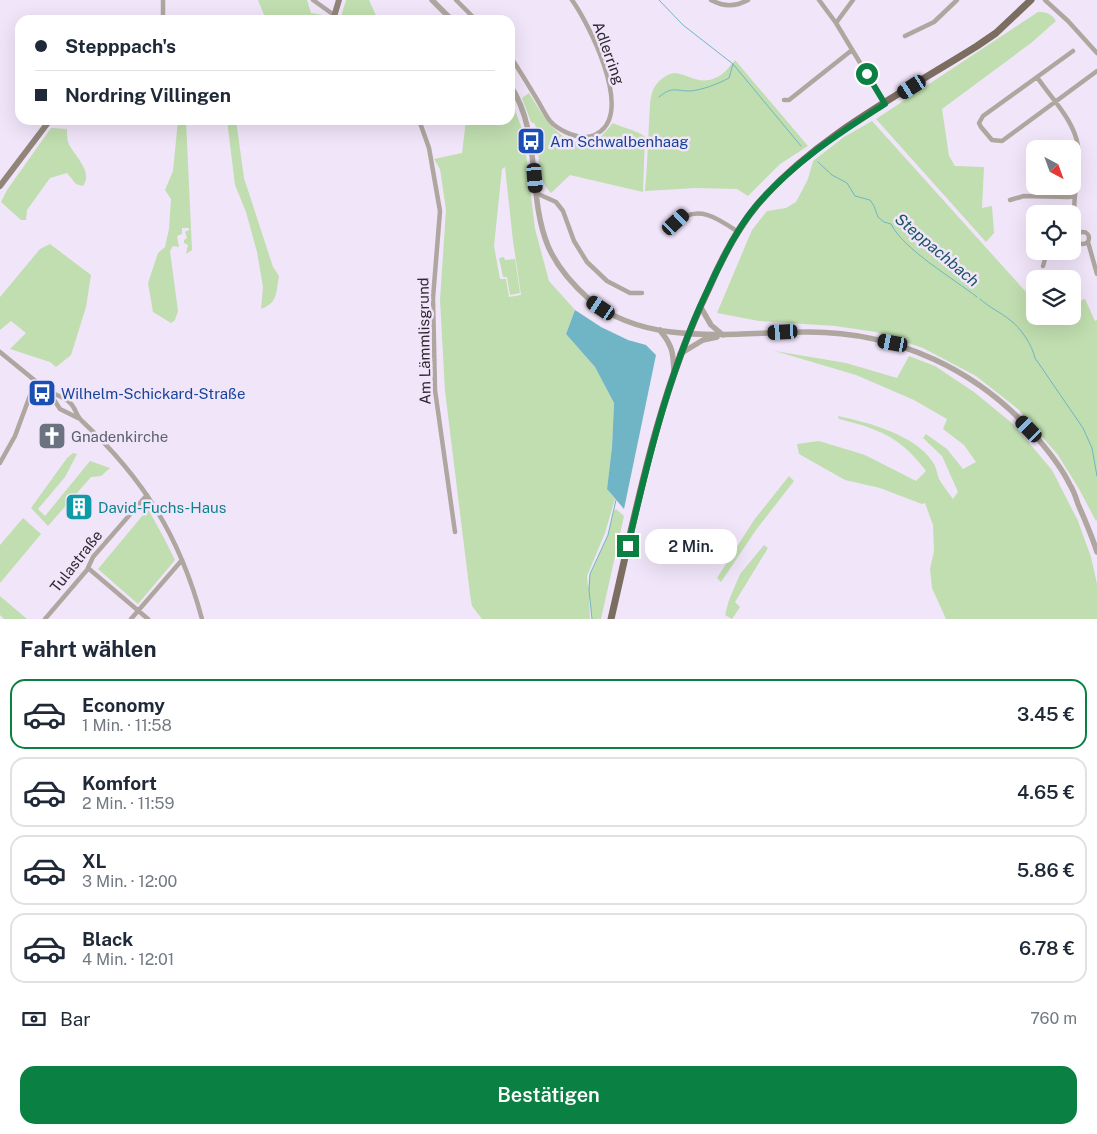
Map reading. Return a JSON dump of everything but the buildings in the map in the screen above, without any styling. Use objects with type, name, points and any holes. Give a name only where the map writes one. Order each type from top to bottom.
[{"type":"main road","points":[[335,15],[339,0]]},
{"type":"main road","points":[[611,619],[646,470],[674,370],[700,306],[738,232],[756,206],[778,183],[819,148],[847,128],[996,33],[1031,0]]},
{"type":"main road","points":[[0,186],[46,125]]},
{"type":"street","points":[[163,0],[163,15]]},
{"type":"street","points":[[313,0],[330,15]]},
{"type":"street","points":[[432,0],[447,15]]},
{"type":"street","points":[[456,0],[471,15]]},
{"type":"street","name":"Adlerring","points":[[515,64],[551,122],[564,131],[579,137],[593,137],[604,129],[612,110],[611,94],[606,72],[589,28],[572,0]]},
{"type":"street","points":[[711,0],[724,6],[734,6],[748,0]]},
{"type":"street","points":[[819,0],[836,23],[885,104]]},
{"type":"street","points":[[836,23],[853,0]]},
{"type":"street","points":[[905,36],[934,22],[957,0]]},
{"type":"street","points":[[1045,0],[1068,21],[1097,53]]},
{"type":"street","points":[[784,100],[789,100],[852,50]]},
{"type":"street","points":[[1073,51],[980,119],[981,127],[992,140],[1003,143],[1054,102],[1097,71]]},
{"type":"street","points":[[1036,77],[1073,127],[1077,140],[1078,162],[1075,205]]},
{"type":"street","points":[[515,95],[522,109],[531,141],[540,220],[549,248],[569,280],[591,301],[611,314],[633,324],[660,330],[688,334],[724,335],[808,332],[838,333],[893,343],[924,354],[966,376],[1006,405],[1051,455],[1070,485],[1094,535],[1097,552]]},
{"type":"street","name":"Am Lämmlisgrund","points":[[421,125],[429,148],[440,212],[432,298],[435,390],[455,532]]},
{"type":"street","points":[[536,193],[556,202],[563,211],[574,241],[587,262],[607,281],[630,293],[642,293]]},
{"type":"street","points":[[1010,200],[1024,196],[1074,196]]},
{"type":"street","points":[[676,222],[683,216],[711,215],[719,218],[738,232]]},
{"type":"street","points":[[1081,234],[1085,232],[1088,234],[1088,242],[1097,274]]},
{"type":"street","points":[[1081,243],[1088,242]]},
{"type":"street","points":[[1044,266],[1045,260]]},
{"type":"street","points":[[700,306],[711,325],[724,335]]},
{"type":"street","points":[[660,330],[673,353],[674,370]]},
{"type":"street","points":[[680,355],[703,340],[724,335]]},
{"type":"street","points":[[0,352],[49,392],[71,404],[78,418]]},
{"type":"street","points":[[0,463],[14,436],[36,382]]},
{"type":"street","points":[[49,392],[60,409],[78,418],[122,462],[147,495],[170,533],[182,560],[202,619]]},
{"type":"street","name":"Tulastraße","points":[[45,619],[88,568],[93,558],[147,495]]},
{"type":"street","points":[[130,619],[182,560]]},
{"type":"street","points":[[88,568],[148,619]]},
{"type":"green space","points":[[258,0],[307,0],[311,13],[323,15],[264,15]]},
{"type":"green space","points":[[346,0],[369,0],[376,15],[342,15]]},
{"type":"green space","points":[[1038,12],[1048,13],[1056,21],[1031,43],[942,109],[949,156],[955,166],[984,167],[982,208],[992,206],[994,233],[986,242],[876,119]]},
{"type":"green space","points":[[735,60],[808,146],[780,164],[748,196],[737,189],[696,188],[645,191],[650,105],[655,86],[672,73],[699,80],[709,80],[721,75]]},
{"type":"green space","points":[[529,93],[549,123],[558,132],[577,142],[588,143],[601,139],[613,123],[645,137],[643,192],[570,175],[551,193],[545,186],[542,178],[535,124],[531,122],[522,98]]},
{"type":"green space","points":[[515,110],[525,145],[535,229],[549,281],[575,310],[566,334],[595,367],[614,403],[612,447],[607,489],[615,499],[605,533],[587,576],[588,588],[590,574],[608,535],[614,511],[616,509],[624,516],[601,619],[592,619],[589,593],[590,619],[482,619],[472,606],[445,391],[440,300],[446,210],[440,169],[434,159],[462,153],[465,125],[515,125]],"holes":[[[505,167],[521,295],[509,297],[506,279],[500,279],[494,246],[502,169]]]},
{"type":"green space","points":[[872,121],[1026,292],[1026,325],[1081,325],[1081,300],[1085,299],[1095,321],[1097,320],[1096,521],[1058,455],[1018,409],[976,376],[923,348],[876,332],[835,326],[759,321],[717,313],[752,230],[767,211],[786,208],[796,202],[808,179],[813,161],[844,137]]},
{"type":"green space","points":[[178,125],[186,125],[192,250],[186,254],[188,245],[184,243],[184,240],[187,238],[185,232],[189,228],[182,228],[182,234],[177,236],[179,247],[173,246],[170,251],[178,311],[175,320],[171,323],[153,312],[148,283],[158,253],[165,247],[169,229],[171,199],[165,190],[173,171]]},
{"type":"green space","points":[[228,125],[237,125],[244,178],[273,267],[279,276],[275,296],[271,304],[261,309],[263,287],[257,252],[246,212],[235,185]]},
{"type":"green space","points":[[51,128],[67,129],[68,142],[82,163],[86,180],[83,186],[76,184],[67,173],[50,178],[27,210],[26,220],[21,220],[1,202],[7,190]]},
{"type":"green space","points":[[50,244],[91,275],[86,307],[71,355],[56,367],[50,362],[10,349],[26,333],[11,321],[0,330],[0,297],[40,249]]},
{"type":"green space","points":[[504,257],[505,260],[515,259],[520,293],[510,295],[507,277],[503,277],[499,258]]},
{"type":"green space","points":[[775,351],[846,363],[897,378],[909,356],[935,366],[974,392],[1013,424],[1052,470],[1078,521],[1091,557],[1097,584],[1097,619],[946,619],[932,588],[930,569],[934,551],[933,525],[925,503],[922,504],[880,488],[845,480],[799,454],[797,444],[819,441],[865,455],[916,481],[926,471],[917,459],[898,442],[878,431],[839,419],[838,416],[876,426],[902,437],[924,452],[933,463],[939,479],[953,499],[958,492],[942,456],[923,438],[926,434],[947,449],[963,469],[976,462],[964,445],[943,429],[947,419],[914,400],[856,375]]},
{"type":"green space","points":[[73,453],[77,454],[65,477],[38,509],[45,516],[90,461],[110,468],[101,476],[91,477],[48,526],[31,508],[67,458]]},
{"type":"green space","points":[[789,476],[794,481],[756,530],[721,582],[717,578],[754,520]]},
{"type":"green space","points":[[148,509],[175,560],[138,604],[98,569]]},
{"type":"green space","points":[[23,518],[41,534],[0,583],[0,545]]},
{"type":"green space","points":[[764,545],[768,548],[735,602],[740,607],[732,619],[725,615],[740,574]]},
{"type":"green space","points":[[0,596],[27,619],[4,619],[0,615]]},
{"type":"water","points":[[575,310],[601,327],[628,340],[646,345],[656,355],[624,509],[607,489],[612,447],[614,403],[595,367],[566,334]]},
{"type":"waterway","name":"Steppachbach","points":[[659,0],[683,25],[733,64],[801,146]]},
{"type":"waterway","points":[[659,97],[671,90],[690,91],[705,88],[729,78],[733,64]]},
{"type":"waterway","name":"Steppachbach","points":[[818,162],[832,175],[847,183],[855,196],[870,200],[878,217],[884,222],[891,224],[897,234],[917,253],[977,297]]},
{"type":"waterway","name":"Steppachbach","points":[[980,299],[1014,323],[1026,337],[1035,358],[1083,428],[1092,448],[1097,476]]},
{"type":"waterway","points":[[592,619],[589,590],[590,574],[608,535],[616,500]]},
{"type":"place","name":"Am Schwalbenhaag","points":[[531,141]]},
{"type":"place","name":"Wilhelm-Schickard-Straße","points":[[42,393]]},
{"type":"place","name":"Gnadenkirche","points":[[52,436]]},
{"type":"place","name":"David-Fuchs-Haus","points":[[79,507]]},
{"type":"route","points":[[628,546],[646,470],[674,370],[720,264],[738,232],[756,206],[778,183],[819,148],[885,104],[867,74]]}]
